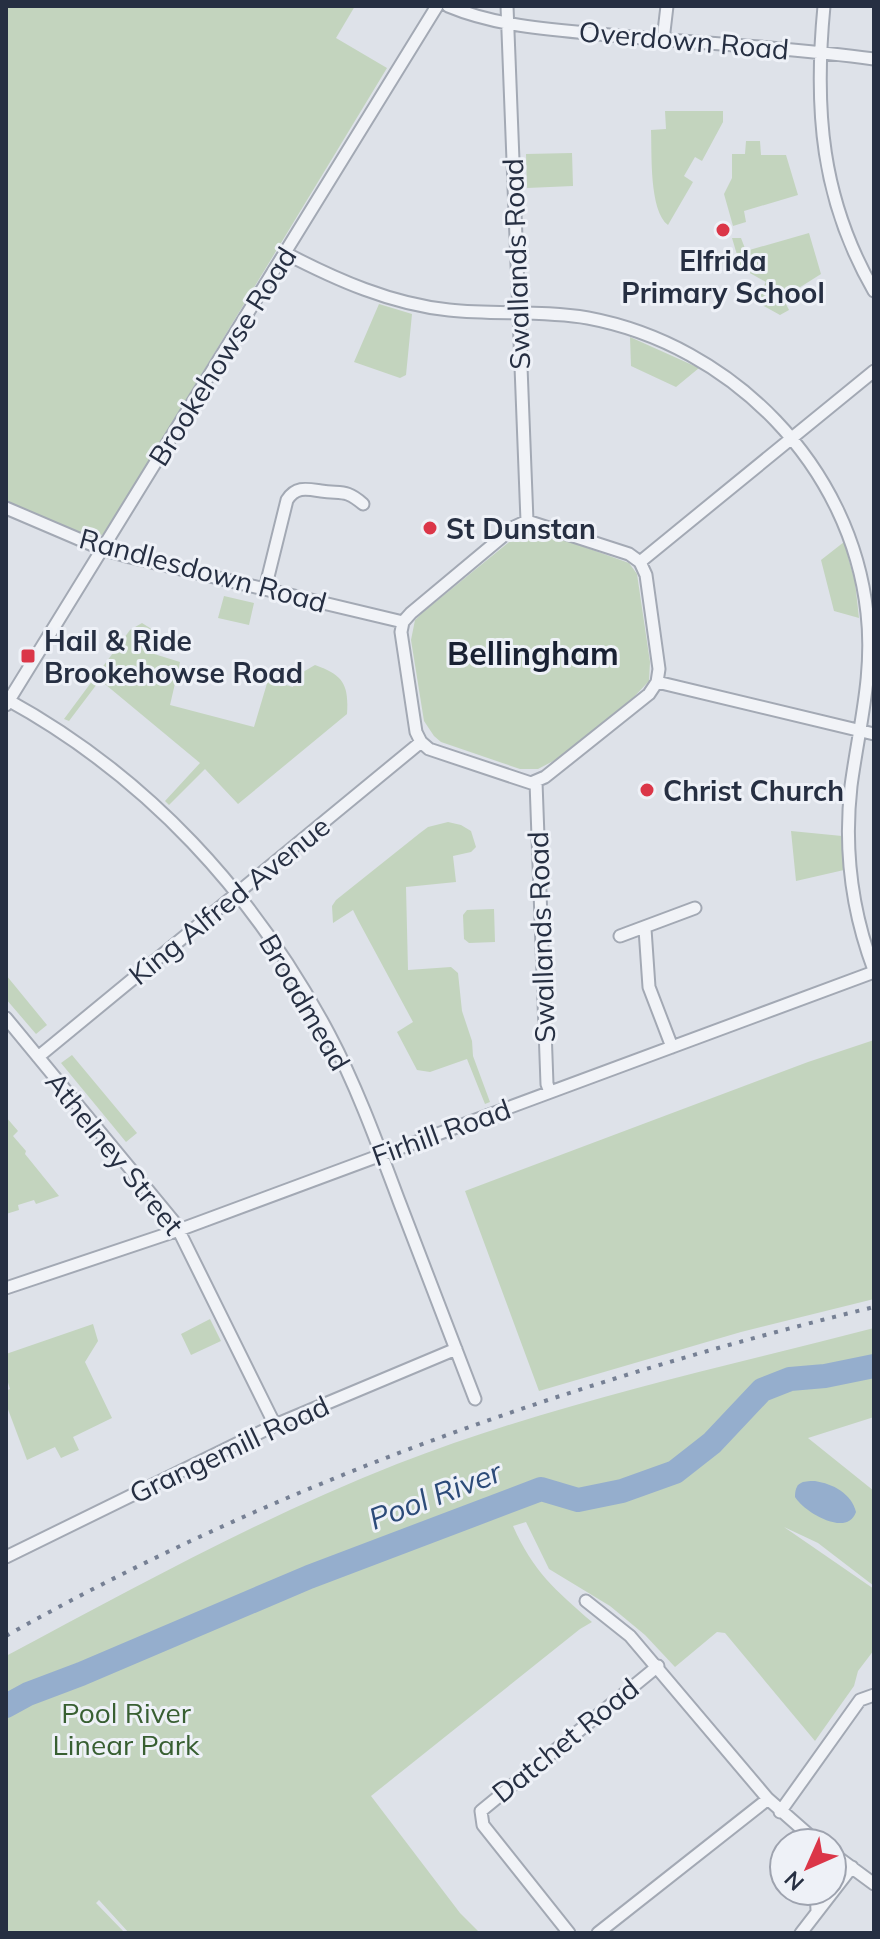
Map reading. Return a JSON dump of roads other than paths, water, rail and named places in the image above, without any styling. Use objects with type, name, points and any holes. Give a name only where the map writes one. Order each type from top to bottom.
[{"type":"street","name":"Brookehowse Road","points":[[7,702],[437,6]]},
{"type":"street","name":"Overdown Road","points":[[448,6],[508,24],[663,40],[819,51],[874,59]]},
{"type":"street","name":"Swallands Road","points":[[507,6],[527,521]]},
{"type":"street","points":[[663,40],[667,6]]},
{"type":"street","points":[[824,6],[819,51],[821,137],[830,184],[844,230],[874,291]]},
{"type":"street","points":[[285,253],[334,277],[398,301],[448,310],[563,315],[612,323],[681,349],[739,386],[792,438],[818,473],[837,507],[864,587],[870,667],[849,810],[849,853],[858,917],[874,971]]},
{"type":"street","points":[[640,562],[874,371]]},
{"type":"street","points":[[265,589],[291,494],[303,488],[342,491],[363,504]]},
{"type":"street","name":"Randlesdown Road","points":[[6,508],[102,549],[403,622]]},
{"type":"street","points":[[527,521],[629,554],[640,562],[646,575],[659,669],[657,682],[649,694],[581,750],[536,782],[525,782],[485,769],[429,749],[421,742],[401,632],[403,622],[411,613],[514,527],[527,521]]},
{"type":"street","points":[[657,682],[874,734]]},
{"type":"street","name":"Broadmead","points":[[7,702],[80,743],[127,779],[189,837],[237,893],[287,963],[337,1050],[382,1154],[475,1399]]},
{"type":"street","name":"King Alfred Avenue","points":[[38,1057],[421,742]]},
{"type":"street","name":"Swallands Road","points":[[536,782],[547,1084],[550,1092]]},
{"type":"street","points":[[620,936],[695,908]]},
{"type":"street","points":[[645,929],[649,987],[672,1047]]},
{"type":"street","name":"Firhill Road","points":[[6,1288],[179,1230],[874,971]]},
{"type":"street","name":"Athelney Street","points":[[6,1018],[179,1230],[275,1425]]},
{"type":"street","name":"Grangemill Road","points":[[6,1557],[275,1425],[456,1349]]},
{"type":"street","points":[[586,1601],[630,1636],[658,1666],[794,1827]]},
{"type":"street","name":"Datchet Road","points":[[569,1933],[483,1825],[481,1811],[658,1666]]},
{"type":"street","points":[[780,1812],[860,1700],[874,1695]]},
{"type":"street","points":[[598,1933],[768,1799]]},
{"type":"street","points":[[848,1864],[874,1884]]},
{"type":"street","points":[[801,1933],[852,1867]]},
{"type":"water","points":[[815,1481],[835,1487],[846,1495],[856,1512],[851,1519],[835,1523],[816,1515],[800,1503],[795,1497],[798,1485]]},
{"type":"waterway","name":"Pool River","points":[[6,1706],[28,1694],[309,1577],[541,1489],[578,1500],[622,1491],[675,1472],[712,1443],[762,1390],[790,1379],[874,1366]]},
{"type":"railway","points":[[6,1636],[213,1530],[428,1442],[649,1368],[874,1307]]},
{"type":"place","name":"Elfrida Primary School","points":[[723,230]]},
{"type":"place","name":"St Dunstan","points":[[430,528]]},
{"type":"place","name":"Hail & Ride Brookehowse Road","points":[[28,656]]},
{"type":"place","name":"Christ Church","points":[[647,790]]},
{"type":"district","name":"Bellingham","points":[[533,653]]},
{"type":"park label","name":"Pool River Linear Park","points":[[126,1728]]}]
